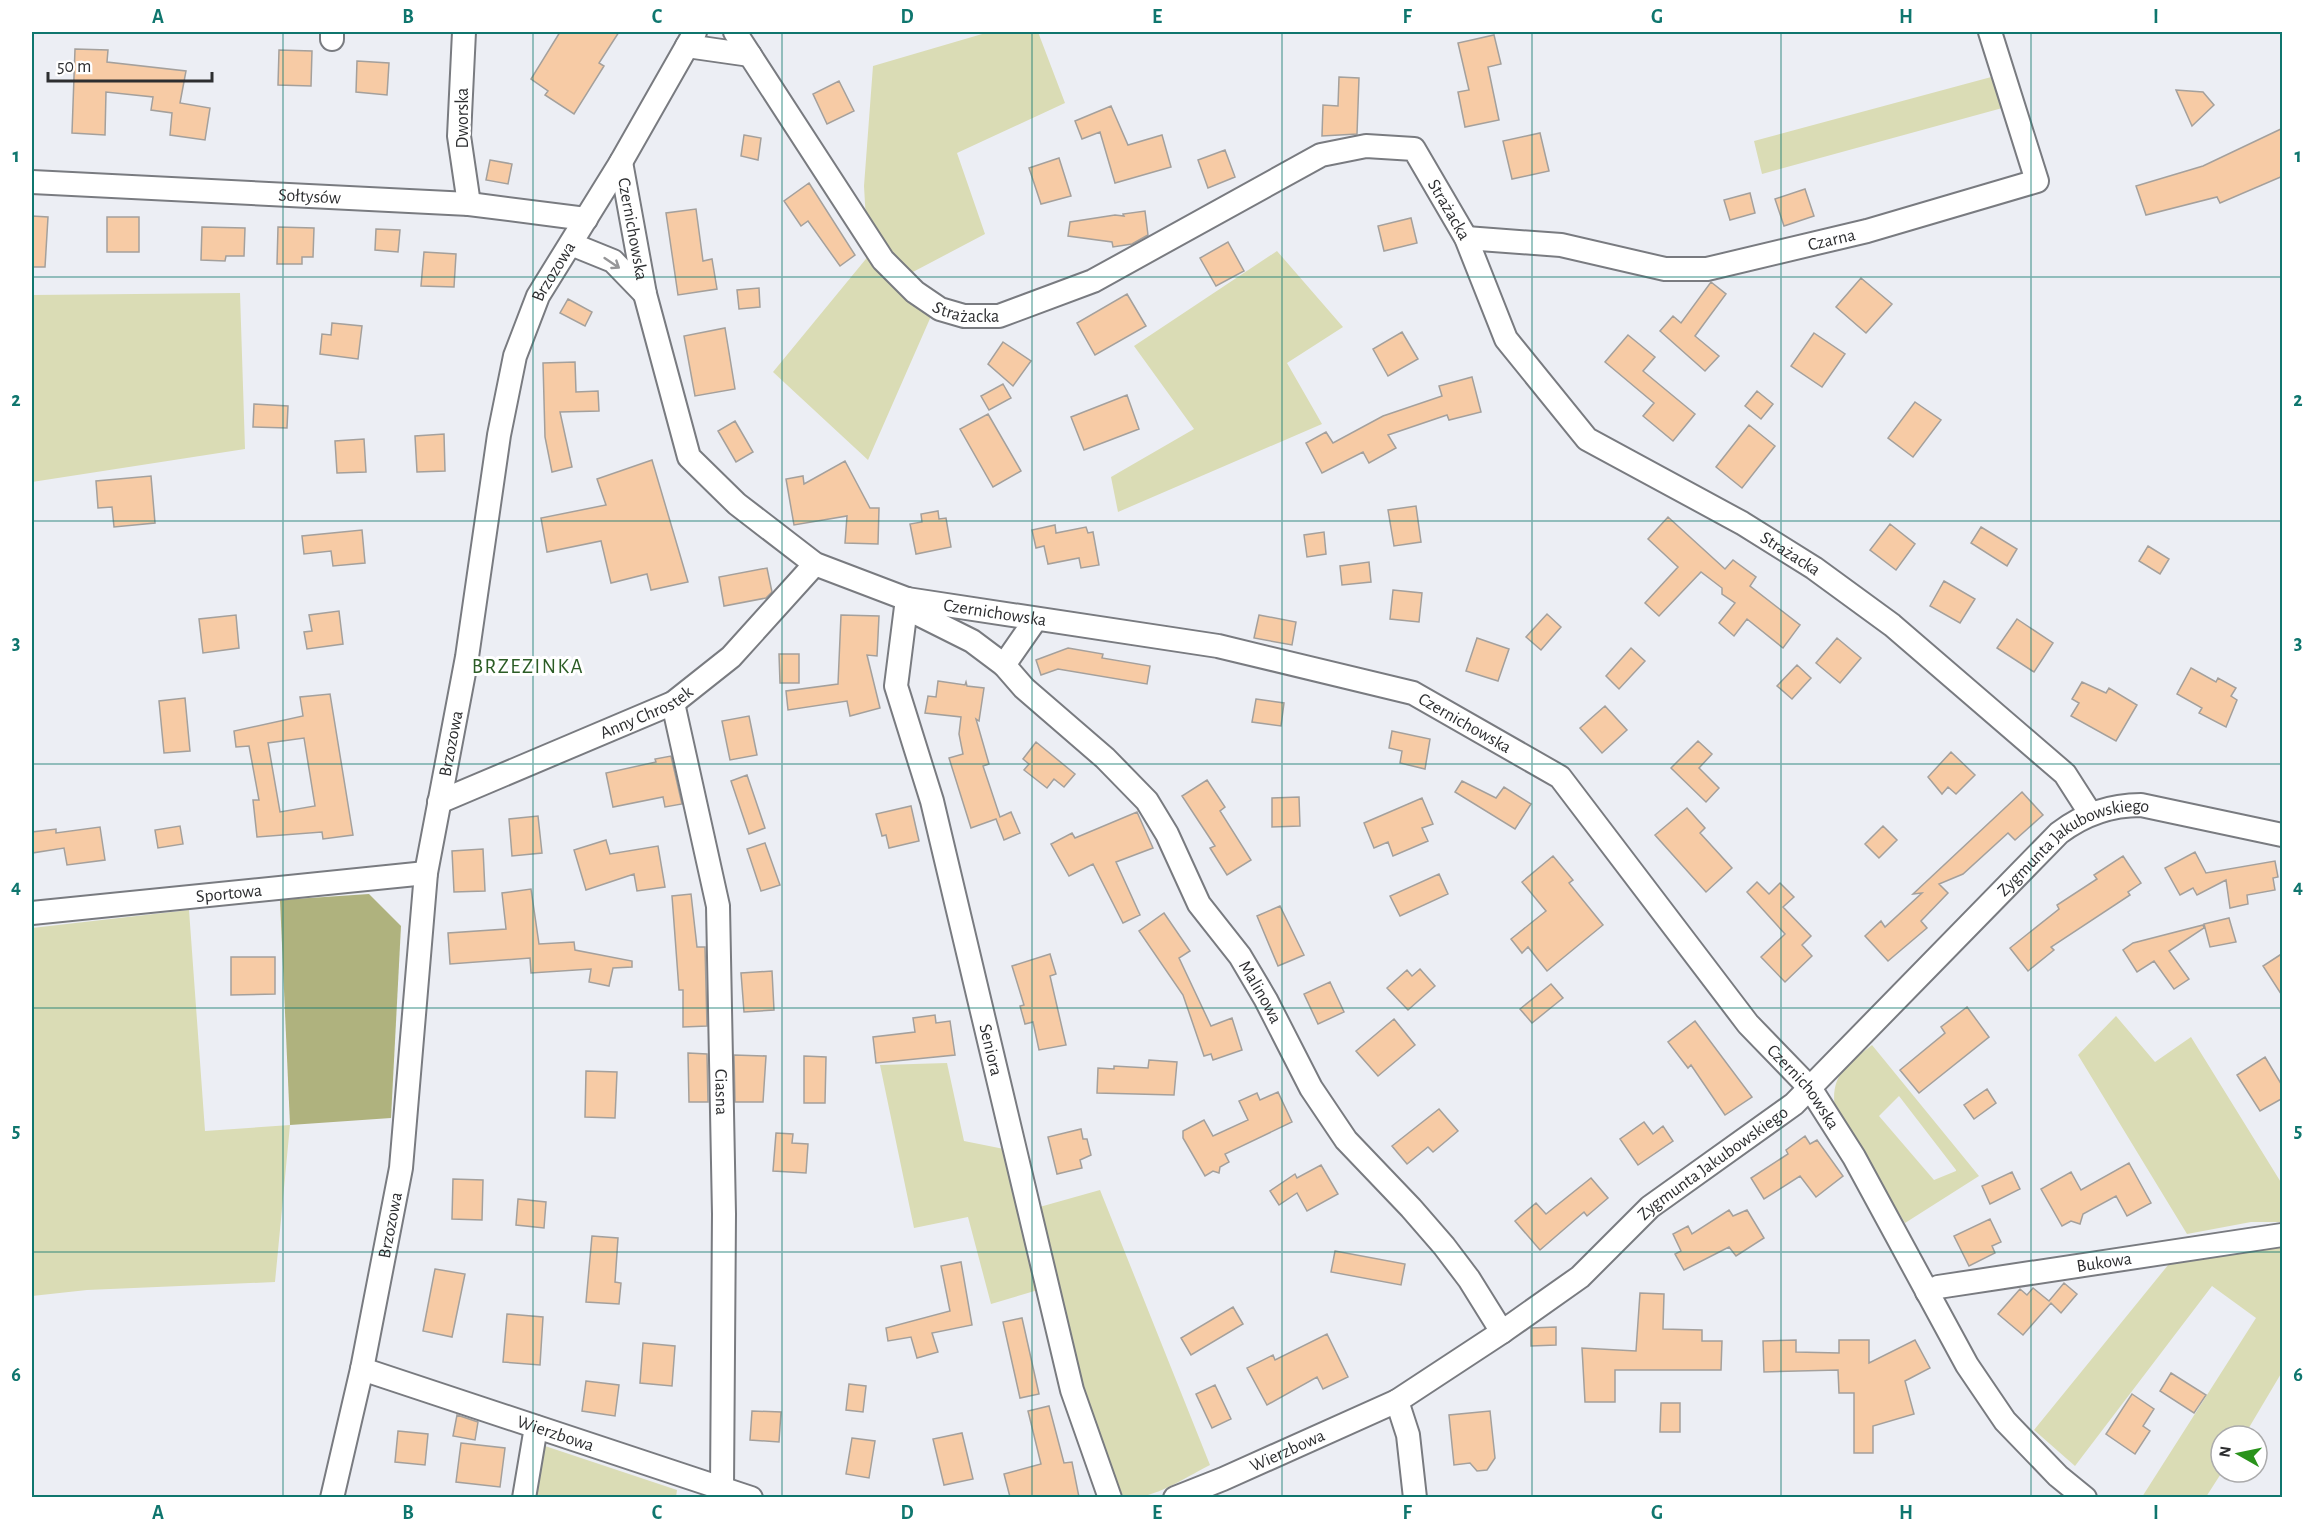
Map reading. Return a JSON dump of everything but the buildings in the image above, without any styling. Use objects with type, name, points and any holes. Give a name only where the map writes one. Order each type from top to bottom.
[{"type":"street","name":"Dworska","points":[[464,32],[459,136],[469,204]]},
{"type":"street","name":"Strażacka","points":[[735,32],[883,260],[915,292],[940,309],[964,316],[999,316],[1093,281],[1321,155],[1366,146],[1414,149],[1466,238],[1506,339],[1587,439],[1742,523],[1814,568],[1892,625],[2065,774],[2090,813]]},
{"type":"street","name":"Czarna","points":[[1466,238],[1561,245],[1665,268],[1707,269],[1867,231],[2037,181],[1990,32]]},
{"type":"street","points":[[691,39],[750,55]]},
{"type":"street","name":"Brzozowa","points":[[332,1497],[362,1369],[401,1168],[426,873],[467,657],[499,435],[515,356],[538,296],[621,162],[691,39]]},
{"type":"street","name":"Czernichowska","points":[[621,162],[645,294],[689,457],[737,504],[815,564],[907,599],[1218,646],[1413,693],[1560,777],[1748,1024],[1810,1088],[1854,1157],[1967,1365],[2005,1421],[2058,1476],[2085,1497]]},
{"type":"street","name":"Sołtysów","points":[[32,183],[469,204],[586,219]]},
{"type":"street","name":"Czernichowska","points":[[571,244],[613,261],[645,294]]},
{"type":"street","name":"Anny Chrostek","points":[[439,802],[673,703],[730,657],[815,564]]},
{"type":"street","name":"Malinowa","points":[[907,599],[918,614],[972,641],[1004,665],[1024,688],[1105,758],[1148,801],[1167,834],[1199,904],[1240,956],[1311,1088],[1346,1140],[1412,1208],[1444,1246],[1502,1332]]},
{"type":"street","name":"Seniora","points":[[907,599],[896,686],[932,801],[1072,1390],[1110,1497]]},
{"type":"street","points":[[1004,665],[1036,619]]},
{"type":"street","name":"Ciasna","points":[[673,703],[718,906],[724,1214],[722,1488]]},
{"type":"street","name":"Zygmunta Jakubowskiego","points":[[1397,1401],[1581,1277],[1650,1207],[1794,1104],[2059,833],[2090,813],[2123,805],[2141,805],[2283,835]]},
{"type":"street","name":"Sportowa","points":[[32,914],[426,873]]},
{"type":"street","name":"Bukowa","points":[[1927,1292],[1938,1287],[2283,1235]]},
{"type":"street","name":"Wierzbowa","points":[[362,1369],[751,1497]]},
{"type":"street","points":[[1397,1401],[1408,1435],[1415,1497]]},
{"type":"street","name":"Wierzbowa","points":[[1174,1497],[1223,1479],[1397,1401]]},
{"type":"street","points":[[524,1497],[536,1427]]},
{"type":"green space","points":[[989,32],[1038,32],[1065,103],[957,153],[985,234],[911,273],[866,221],[864,186],[873,66]]},
{"type":"green space","points":[[1995,76],[2006,107],[1762,174],[1754,141]]},
{"type":"green space","points":[[1277,251],[1343,327],[1287,363],[1322,424],[1118,512],[1111,477],[1194,429],[1134,346]]},
{"type":"green space","points":[[870,254],[932,314],[868,460],[773,372]]},
{"type":"green space","points":[[240,293],[245,449],[32,482],[32,295]]},
{"type":"green space","points":[[369,894],[401,926],[391,1118],[290,1125],[280,900]]},
{"type":"green space","points":[[189,910],[205,1131],[290,1125],[275,1282],[87,1290],[32,1296],[32,928]]},
{"type":"green space","points":[[2116,1016],[2155,1062],[2191,1037],[2282,1184],[2282,1222],[2251,1222],[2187,1234],[2078,1055]]},
{"type":"green space","points":[[1872,1045],[1979,1176],[1905,1223],[1835,1110],[1834,1098],[1838,1079],[1848,1065]],"holes":[[[1899,1096],[1956,1170],[1934,1180],[1879,1116]]]},
{"type":"green space","points":[[947,1063],[964,1141],[1009,1150],[1038,1290],[991,1304],[968,1217],[914,1228],[880,1065]]},
{"type":"green space","points":[[1100,1190],[1210,1465],[1165,1489],[1140,1497],[1129,1497],[1120,1493],[1082,1395],[1036,1208]]},
{"type":"green space","points":[[2282,1244],[2282,1372],[2251,1424],[2209,1424],[2209,1484],[2214,1484],[2206,1497],[2142,1497],[2256,1318],[2212,1286],[2075,1466],[2034,1430],[2173,1259]]},
{"type":"green space","points":[[545,1446],[677,1490],[676,1497],[535,1498]]},
{"type":"district","name":"BRZEZINKA","points":[[528,666]]}]
